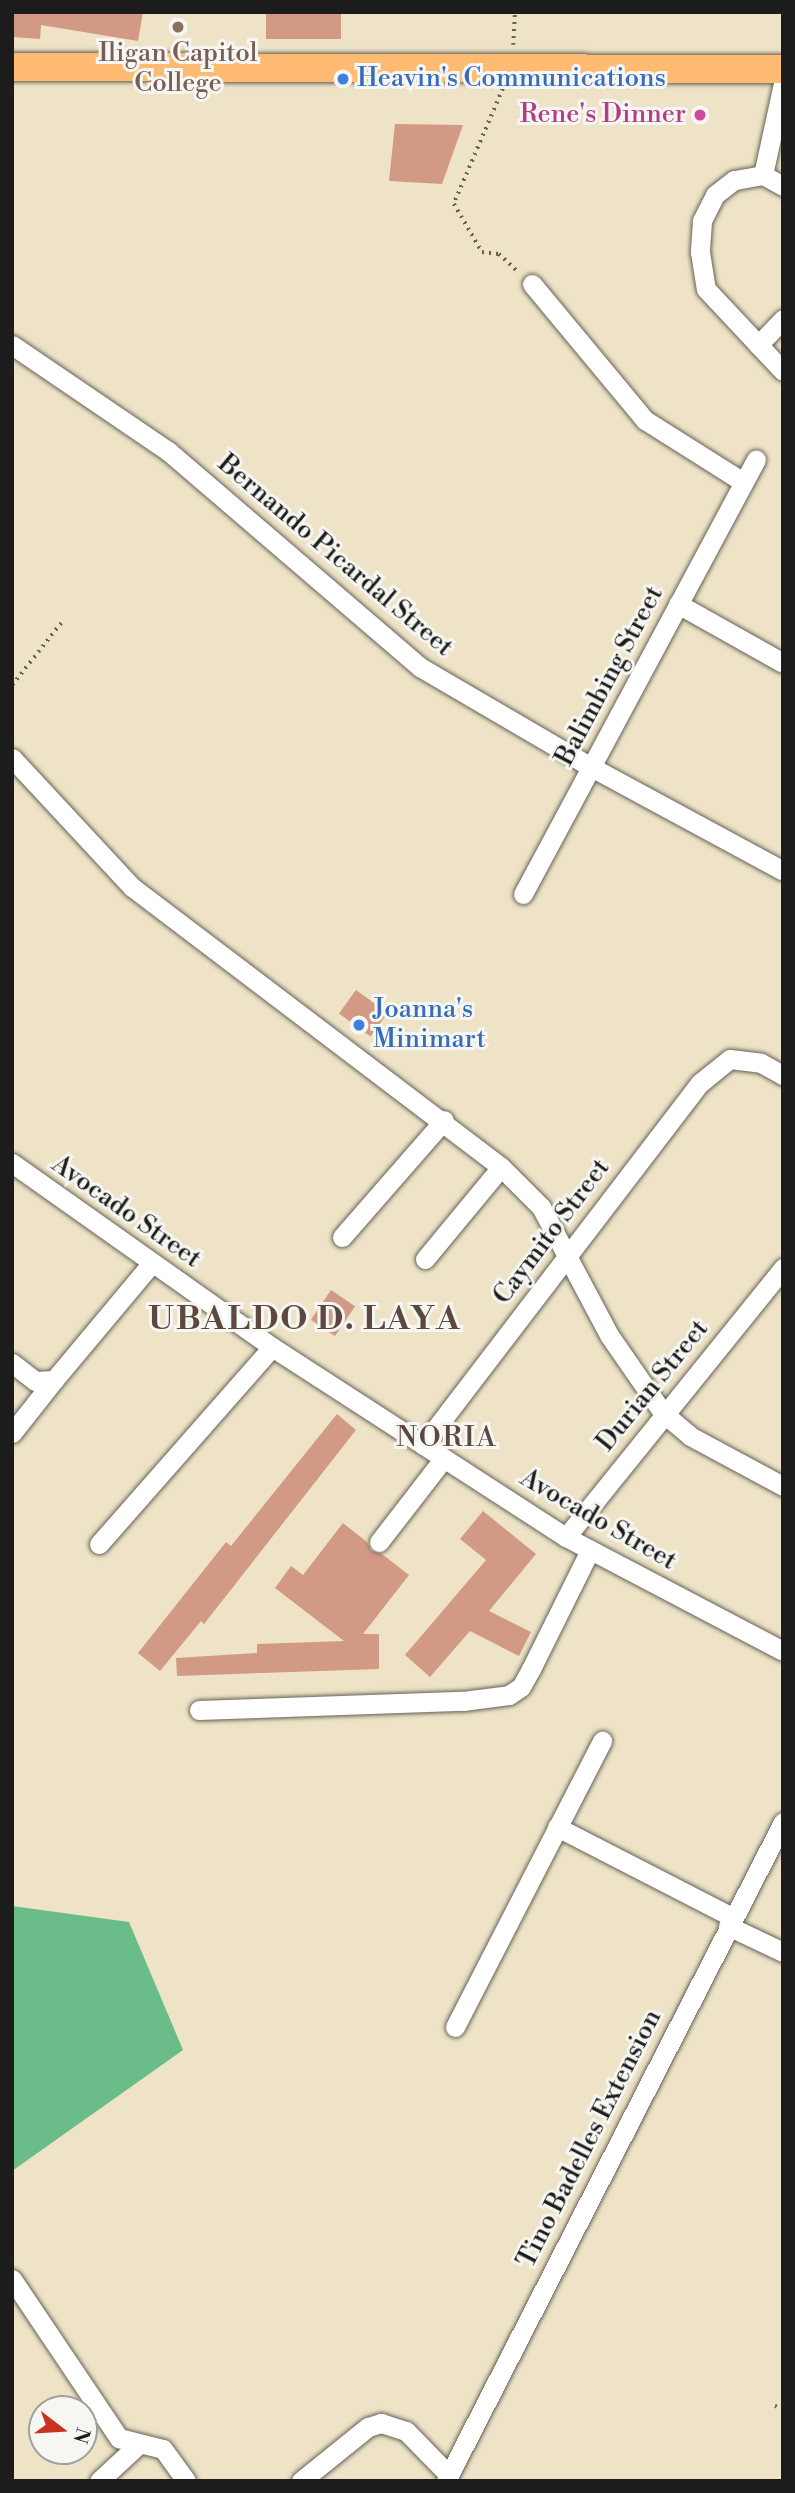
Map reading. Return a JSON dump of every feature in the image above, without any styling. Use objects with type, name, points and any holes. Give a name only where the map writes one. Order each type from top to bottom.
[{"type":"highway","points":[[12,67],[783,69]]},
{"type":"street","points":[[763,175],[783,83]]},
{"type":"street","points":[[783,186],[763,175],[734,180],[715,195],[702,221],[699,252],[706,289],[783,371]]},
{"type":"street","points":[[532,284],[645,420],[743,482]]},
{"type":"street","points":[[758,345],[783,319]]},
{"type":"street","name":"Bernando Picardal Street","points":[[12,345],[167,451],[421,667],[591,767],[783,871]]},
{"type":"street","name":"Balimbing Street","points":[[523,894],[756,458]]},
{"type":"street","points":[[678,604],[783,663]]},
{"type":"street","points":[[12,758],[132,887],[444,1120],[501,1167],[541,1207],[609,1335],[663,1413],[690,1436],[783,1486]]},
{"type":"street","name":"Caymito Street","points":[[423,1445],[700,1083],[730,1059],[761,1063],[783,1075]]},
{"type":"street","points":[[342,1237],[444,1120]]},
{"type":"street","name":"Avocado Street","points":[[12,1163],[272,1347],[566,1537],[783,1651]]},
{"type":"street","points":[[425,1259],[501,1167]]},
{"type":"street","points":[[12,1433],[152,1263]]},
{"type":"street","name":"Durian Street","points":[[566,1537],[663,1413],[780,1275]]},
{"type":"street","points":[[99,1544],[272,1347]]},
{"type":"street","points":[[12,1363],[35,1381],[54,1380]]},
{"type":"street","points":[[379,1542],[444,1458]]},
{"type":"street","points":[[199,1710],[463,1701],[509,1695],[520,1688],[531,1669],[590,1550]]},
{"type":"street","points":[[455,2027],[602,1741]]},
{"type":"street","name":"Tino Badelles Extension","points":[[447,2478],[783,1822]]},
{"type":"street","points":[[557,1827],[783,1952]]},
{"type":"street","points":[[12,2279],[119,2438],[163,2449],[186,2481]]},
{"type":"street","points":[[301,2481],[368,2427],[381,2423],[405,2431],[447,2478]]},
{"type":"street","points":[[99,2481],[139,2444]]},
{"type":"path","points":[[515,12],[511,69],[454,204],[482,252],[499,254],[532,284]]},
{"type":"path","points":[[12,685],[61,624]]},
{"type":"path","points":[[775,2406],[783,2409]]},
{"type":"green space","points":[[12,1906],[129,1922],[183,2050],[12,2171]]},
{"type":"building","points":[[12,12],[143,12],[138,41],[41,25],[40,39],[12,37]]},
{"type":"building","points":[[266,12],[341,12],[341,39],[266,39]]},
{"type":"building","points":[[395,124],[463,125],[442,184],[389,181]]},
{"type":"building","points":[[356,990],[388,1013],[371,1036],[339,1013]]},
{"type":"building","points":[[331,1290],[355,1306],[335,1336],[311,1320]]},
{"type":"building","points":[[337,1414],[356,1430],[204,1624],[201,1621],[160,1671],[138,1653],[226,1542],[231,1546]]},
{"type":"building","points":[[483,1511],[536,1554],[489,1611],[531,1632],[519,1656],[470,1631],[430,1677],[405,1655],[486,1560],[460,1539]]},
{"type":"building","points":[[343,1523],[367,1542],[371,1551],[382,1554],[409,1575],[363,1634],[379,1634],[379,1669],[177,1676],[176,1658],[257,1653],[257,1644],[344,1641],[275,1588],[291,1566],[303,1575]]},
{"type":"place","name":"Iligan Capitol College","points":[[178,27]]},
{"type":"place","name":"Heavin's Communications","points":[[343,79]]},
{"type":"place","name":"Rene's Dinner","points":[[700,115]]},
{"type":"place","name":"Joanna's Minimart","points":[[359,1025]]},
{"type":"district","name":"UBALDO D. LAYA","points":[[305,1320]]},
{"type":"district","name":"NORIA","points":[[447,1438]]}]
